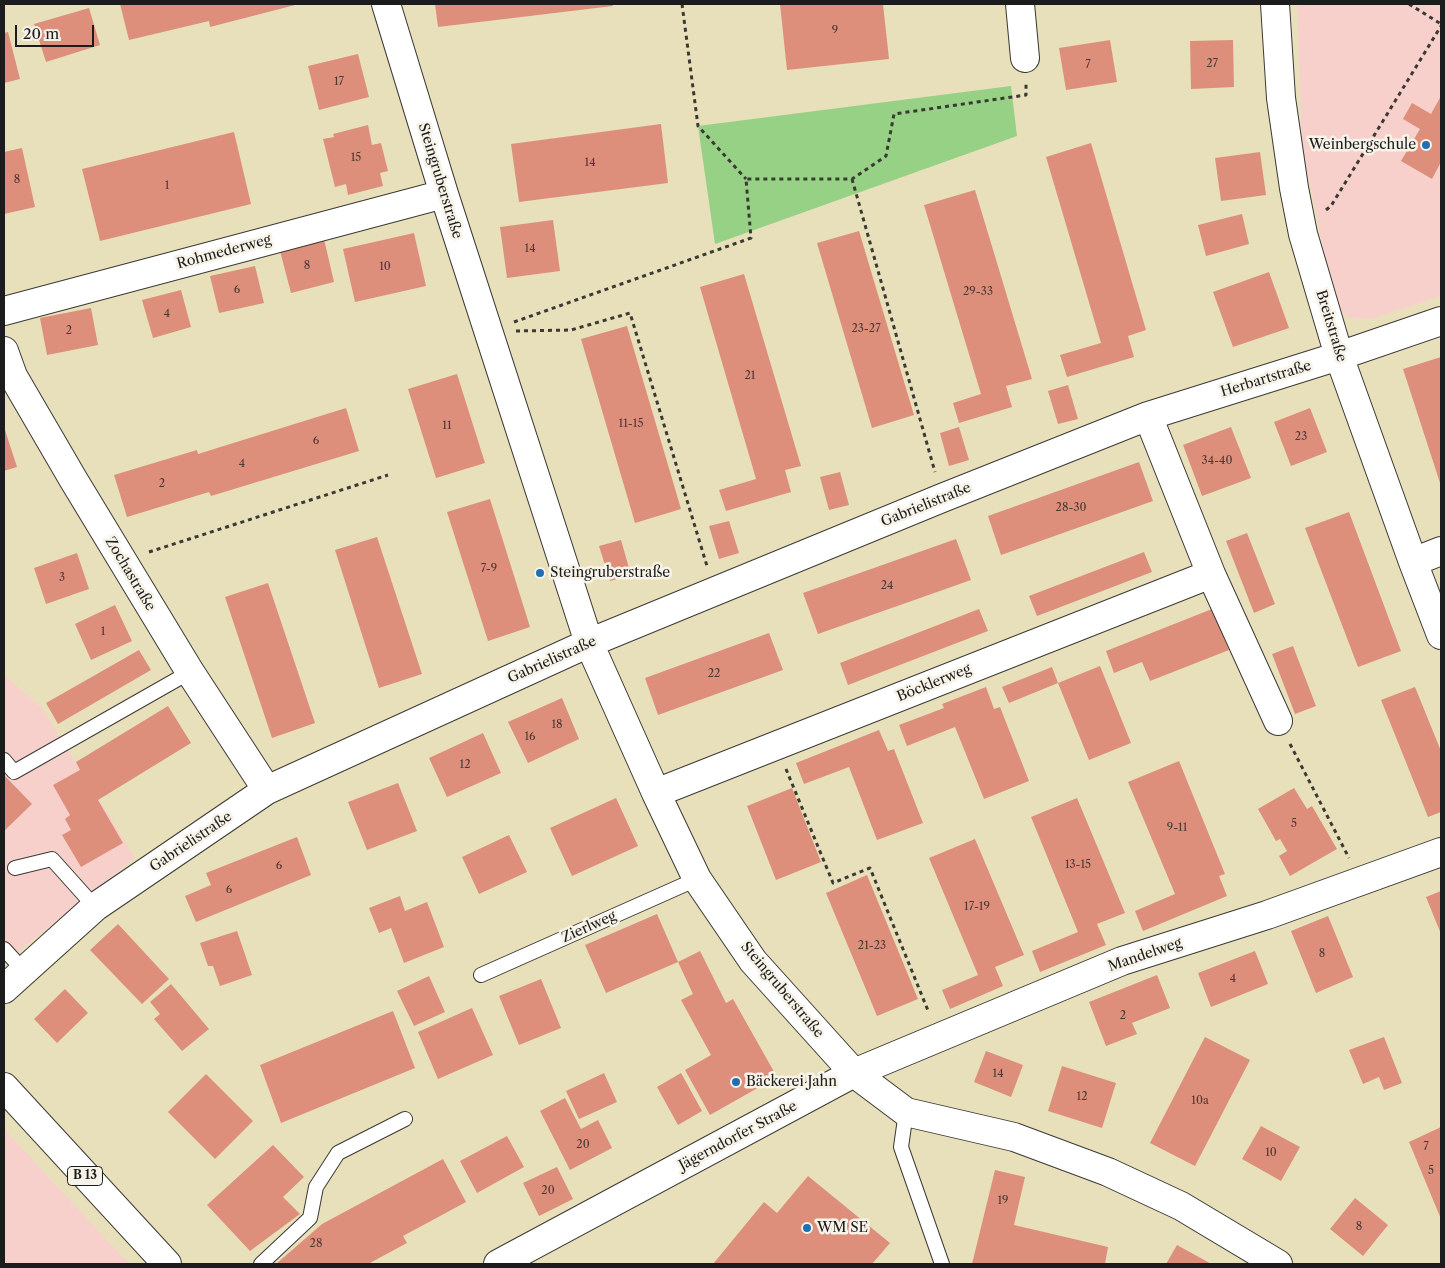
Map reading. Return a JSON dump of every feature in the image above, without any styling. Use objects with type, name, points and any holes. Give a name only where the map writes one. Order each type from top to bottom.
[{"type":"street","name":"Steingruberstraße","points":[[386,4],[444,194],[589,643],[697,879],[753,961],[854,1073]]},
{"type":"street","points":[[1020,4],[1025,58]]},
{"type":"street","name":"Breitstraße","points":[[1275,4],[1282,98],[1294,188],[1303,234],[1339,356],[1441,635]]},
{"type":"street","name":"Rohmederweg","points":[[4,311],[444,194]]},
{"type":"street","name":"Herbartstraße","points":[[1148,416],[1339,356],[1441,321]]},
{"type":"street","name":"Zochastraße","points":[[4,351],[18,384],[122,561],[190,672],[267,790]]},
{"type":"street","points":[[1148,416],[1211,574],[1278,721]]},
{"type":"street","name":"Gabrielistraße","points":[[4,989],[95,907],[267,790],[589,643],[942,498],[1148,416]]},
{"type":"street","points":[[1413,562],[1441,551]]},
{"type":"street","name":"Böcklerweg","points":[[656,793],[1211,574]]},
{"type":"street","name":"Mandelweg","points":[[854,1073],[1122,961],[1267,915],[1441,852]]},
{"type":"street","points":[[854,1073],[906,1112],[1014,1137],[1108,1172],[1181,1206],[1278,1264]]},
{"type":"street","name":"Jägerndorfer Straße","points":[[498,1264],[854,1073]]},
{"type":"street","name":"B 13","points":[[4,1088],[167,1264]]},
{"type":"lane","points":[[4,760],[14,772],[190,672]]},
{"type":"lane","points":[[15,868],[52,859],[95,907]]},
{"type":"lane","name":"Zierlweg","points":[[481,974],[697,879]]},
{"type":"lane","points":[[4,949],[24,971]]},
{"type":"lane","points":[[906,1112],[901,1147],[942,1264]]},
{"type":"lane","points":[[261,1264],[310,1218],[316,1187],[338,1154],[405,1119]]},
{"type":"path","points":[[488,332],[751,238],[746,179],[698,126],[682,4]]},
{"type":"path","points":[[1303,234],[1331,206],[1441,25],[1409,4]]},
{"type":"path","points":[[746,179],[852,178],[886,156],[894,114],[1026,95],[1025,58]]},
{"type":"path","points":[[852,178],[942,498]]},
{"type":"path","points":[[488,332],[571,330],[630,313],[715,592]]},
{"type":"path","points":[[122,561],[388,475]]},
{"type":"path","points":[[1278,721],[1361,882]]},
{"type":"path","points":[[776,745],[833,884],[870,868],[939,1038]]},
{"type":"shaded area","points":[[1297,4],[1441,4],[1441,296],[1371,319],[1346,317],[1337,303],[1328,271],[1302,147]]},
{"type":"shaded area","points":[[4,675],[42,708],[135,858],[4,963]]},
{"type":"shaded area","points":[[4,1129],[129,1264],[4,1264]]},
{"type":"green space","points":[[1011,86],[1017,136],[715,244],[698,126]]},
{"type":"building","points":[[120,4],[299,4],[210,27],[209,21],[129,40]]},
{"type":"building","points":[[435,4],[612,4],[613,6],[438,27]]},
{"type":"building","points":[[780,4],[883,4],[889,59],[787,70]]},
{"type":"building","points":[[89,8],[100,45],[46,62],[34,24]]},
{"type":"building","points":[[8,32],[20,79],[4,83],[4,33]]},
{"type":"building","points":[[1110,40],[1117,82],[1066,90],[1059,48]]},
{"type":"building","points":[[1233,40],[1234,87],[1191,89],[1190,41]]},
{"type":"building","points":[[358,54],[369,97],[319,110],[308,66]]},
{"type":"building","name":"Weinbergschule","points":[[1441,96],[1441,162],[1432,179],[1401,161],[1420,129],[1403,119],[1412,103],[1431,114]]},
{"type":"building","points":[[661,124],[668,183],[519,202],[511,144]]},
{"type":"building","points":[[368,125],[372,145],[381,143],[388,171],[380,173],[383,186],[348,195],[346,184],[335,187],[323,139],[334,137],[333,134]]},
{"type":"building","points":[[234,132],[251,204],[100,241],[82,169]]},
{"type":"building","points":[[1091,143],[1146,330],[1128,336],[1134,357],[1067,377],[1060,355],[1101,343],[1046,157]]},
{"type":"building","points":[[22,148],[35,207],[4,214],[4,152]]},
{"type":"building","points":[[1260,152],[1266,195],[1221,201],[1215,158]]},
{"type":"building","points":[[975,190],[1032,379],[1006,386],[1012,407],[959,423],[953,403],[981,394],[924,205]]},
{"type":"building","points":[[1242,214],[1249,244],[1206,256],[1198,225]]},
{"type":"building","points":[[553,220],[560,271],[507,278],[500,227]]},
{"type":"building","points":[[859,231],[914,415],[872,428],[817,243]]},
{"type":"building","points":[[414,233],[426,286],[355,302],[343,249]]},
{"type":"building","points":[[324,239],[334,282],[291,293],[280,251]]},
{"type":"building","points":[[255,266],[264,303],[219,313],[210,276]]},
{"type":"building","points":[[1269,272],[1289,328],[1233,347],[1213,292]]},
{"type":"building","points":[[744,274],[801,466],[785,470],[791,492],[726,511],[719,490],[756,479],[700,287]]},
{"type":"building","points":[[181,290],[191,327],[153,338],[142,300]]},
{"type":"building","points":[[91,308],[98,345],[47,355],[40,318]]},
{"type":"building","points":[[627,326],[681,509],[635,523],[581,339]]},
{"type":"building","points":[[1441,357],[1441,486],[1403,369]]},
{"type":"building","points":[[457,374],[485,463],[436,478],[408,389]]},
{"type":"building","points":[[1068,385],[1078,419],[1058,424],[1048,391]]},
{"type":"building","points":[[346,408],[359,451],[211,496],[209,492],[127,517],[114,475],[197,450],[198,454]]},
{"type":"building","points":[[1310,408],[1327,452],[1291,466],[1274,422]]},
{"type":"building","points":[[4,427],[17,467],[4,471]]},
{"type":"building","points":[[959,427],[969,460],[949,466],[940,433]]},
{"type":"building","points":[[1231,427],[1251,478],[1202,496],[1183,445]]},
{"type":"building","points":[[1139,462],[1153,501],[1001,555],[988,516]]},
{"type":"building","points":[[840,472],[849,505],[829,510],[820,477]]},
{"type":"building","points":[[490,499],[530,627],[488,641],[447,512]]},
{"type":"building","points":[[1349,512],[1401,651],[1358,667],[1305,528]]},
{"type":"building","points":[[729,521],[739,553],[719,559],[709,526]]},
{"type":"building","points":[[1247,533],[1275,604],[1254,613],[1226,541]]},
{"type":"building","points":[[377,537],[422,674],[379,688],[335,550]]},
{"type":"building","points":[[956,539],[971,580],[818,634],[803,593]]},
{"type":"building","points":[[621,540],[631,575],[610,581],[599,546]]},
{"type":"building","points":[[1144,552],[1152,572],[1037,616],[1029,596]]},
{"type":"building","points":[[77,553],[89,589],[46,604],[34,568]]},
{"type":"building","points":[[268,583],[315,723],[272,738],[225,597]]},
{"type":"building","points":[[115,605],[132,641],[91,660],[75,624]]},
{"type":"building","points":[[979,609],[988,631],[848,685],[840,663]]},
{"type":"building","points":[[1212,609],[1229,650],[1150,681],[1142,662],[1114,673],[1106,651]]},
{"type":"building","points":[[769,633],[783,670],[658,715],[645,678]]},
{"type":"building","points":[[1293,646],[1316,706],[1295,714],[1272,654]]},
{"type":"building","points":[[139,650],[151,670],[58,724],[46,703]]},
{"type":"building","points":[[1100,666],[1131,743],[1089,760],[1058,683]]},
{"type":"building","points":[[1052,667],[1058,683],[1009,703],[1002,687]]},
{"type":"building","points":[[986,687],[994,709],[1000,707],[1029,781],[984,799],[955,727],[907,746],[899,725],[944,708],[942,704]]},
{"type":"building","points":[[1415,687],[1441,751],[1441,812],[1428,817],[1381,700]]},
{"type":"building","points":[[562,698],[579,739],[528,763],[508,722]]},
{"type":"building","points":[[168,706],[191,743],[98,800],[123,843],[81,867],[62,835],[71,830],[65,819],[70,815],[53,785],[80,770],[76,762]]},
{"type":"building","points":[[879,730],[888,751],[894,749],[923,823],[877,840],[849,767],[804,784],[796,763]]},
{"type":"building","points":[[483,733],[501,773],[447,797],[429,758]]},
{"type":"building","points":[[1179,761],[1225,874],[1219,876],[1227,896],[1143,931],[1135,911],[1175,894],[1128,782]]},
{"type":"building","points":[[4,775],[32,804],[4,831]]},
{"type":"building","points":[[398,783],[417,831],[367,850],[348,802]]},
{"type":"building","points":[[792,788],[821,862],[776,880],[747,806]]},
{"type":"building","points":[[1294,788],[1307,809],[1312,806],[1337,849],[1290,876],[1279,856],[1287,851],[1280,839],[1276,841],[1258,809]]},
{"type":"building","points":[[616,798],[638,846],[572,876],[550,828]]},
{"type":"building","points":[[1077,798],[1125,913],[1097,924],[1106,945],[1040,972],[1032,951],[1078,932],[1031,817]]},
{"type":"building","points":[[509,835],[527,872],[479,894],[462,857]]},
{"type":"building","points":[[297,837],[311,875],[196,922],[185,896],[211,885],[206,873]]},
{"type":"building","points":[[975,839],[1024,955],[995,967],[1003,986],[950,1009],[942,990],[978,975],[929,858]]},
{"type":"building","points":[[867,875],[918,999],[877,1016],[826,893]]},
{"type":"building","points":[[1441,891],[1441,934],[1426,897]]},
{"type":"building","points":[[400,896],[405,911],[427,902],[444,947],[404,963],[391,928],[379,933],[369,908]]},
{"type":"building","points":[[657,914],[678,962],[606,993],[585,945]]},
{"type":"building","points":[[1328,916],[1353,977],[1316,993],[1291,931]]},
{"type":"building","points":[[118,924],[169,979],[142,1004],[90,950]]},
{"type":"building","points":[[237,931],[252,975],[220,986],[213,966],[208,966],[200,943]]},
{"type":"building","points":[[700,951],[726,1003],[733,999],[777,1077],[710,1115],[685,1070],[711,1055],[681,1000],[693,994],[678,962]]},
{"type":"building","points":[[1255,951],[1268,984],[1211,1007],[1198,973]]},
{"type":"building","points":[[1157,975],[1170,1008],[1132,1023],[1137,1034],[1106,1046],[1089,1002]]},
{"type":"building","points":[[429,976],[445,1012],[414,1026],[397,991]]},
{"type":"building","points":[[541,979],[561,1028],[519,1045],[499,996]]},
{"type":"building","points":[[171,984],[209,1029],[182,1051],[154,1019],[160,1014],[150,1002]]},
{"type":"building","points":[[65,989],[88,1013],[57,1043],[34,1019]]},
{"type":"building","points":[[472,1008],[493,1055],[438,1079],[418,1032]]},
{"type":"building","points":[[393,1011],[415,1068],[281,1123],[260,1065]]},
{"type":"building","points":[[1205,1037],[1250,1060],[1195,1166],[1150,1143]]},
{"type":"building","points":[[1384,1037],[1402,1083],[1384,1090],[1379,1077],[1363,1084],[1349,1050]]},
{"type":"building","points":[[986,1051],[1023,1065],[1011,1097],[974,1082]]},
{"type":"building","points":[[1062,1066],[1116,1083],[1102,1128],[1048,1111]]},
{"type":"building","points":[[604,1073],[617,1102],[579,1119],[566,1091]]},
{"type":"building","points":[[681,1073],[702,1111],[678,1125],[657,1087]]},
{"type":"building","points":[[206,1074],[253,1121],[215,1159],[168,1112]]},
{"type":"building","points":[[565,1098],[581,1129],[598,1120],[612,1148],[570,1170],[540,1111]]},
{"type":"building","points":[[1261,1126],[1300,1147],[1281,1181],[1242,1159]]},
{"type":"building","points":[[1441,1127],[1441,1219],[1409,1142]]},
{"type":"building","points":[[507,1136],[524,1167],[477,1193],[460,1161]]},
{"type":"building","points":[[273,1145],[304,1177],[283,1197],[300,1214],[250,1251],[207,1205]]},
{"type":"building","points":[[443,1159],[466,1202],[403,1236],[407,1243],[368,1264],[276,1264],[322,1224]]},
{"type":"building","points":[[557,1167],[573,1199],[539,1216],[523,1183]]},
{"type":"building","points":[[995,1170],[1025,1177],[1014,1225],[1108,1247],[1105,1264],[972,1264]]},
{"type":"building","name":"WM SE","points":[[808,1176],[890,1243],[872,1264],[713,1264],[764,1202],[777,1213]]},
{"type":"building","points":[[1355,1198],[1388,1225],[1363,1256],[1330,1229]]},
{"type":"building","points":[[1177,1245],[1206,1261],[1211,1264],[1166,1264]]},
{"type":"place","name":"Weinbergschule","points":[[1426,145]]},
{"type":"place","name":"Steingruberstraße","points":[[540,573]]},
{"type":"place","name":"Bäckerei Jahn","points":[[736,1082]]},
{"type":"place","name":"WM SE","points":[[807,1228]]}]
